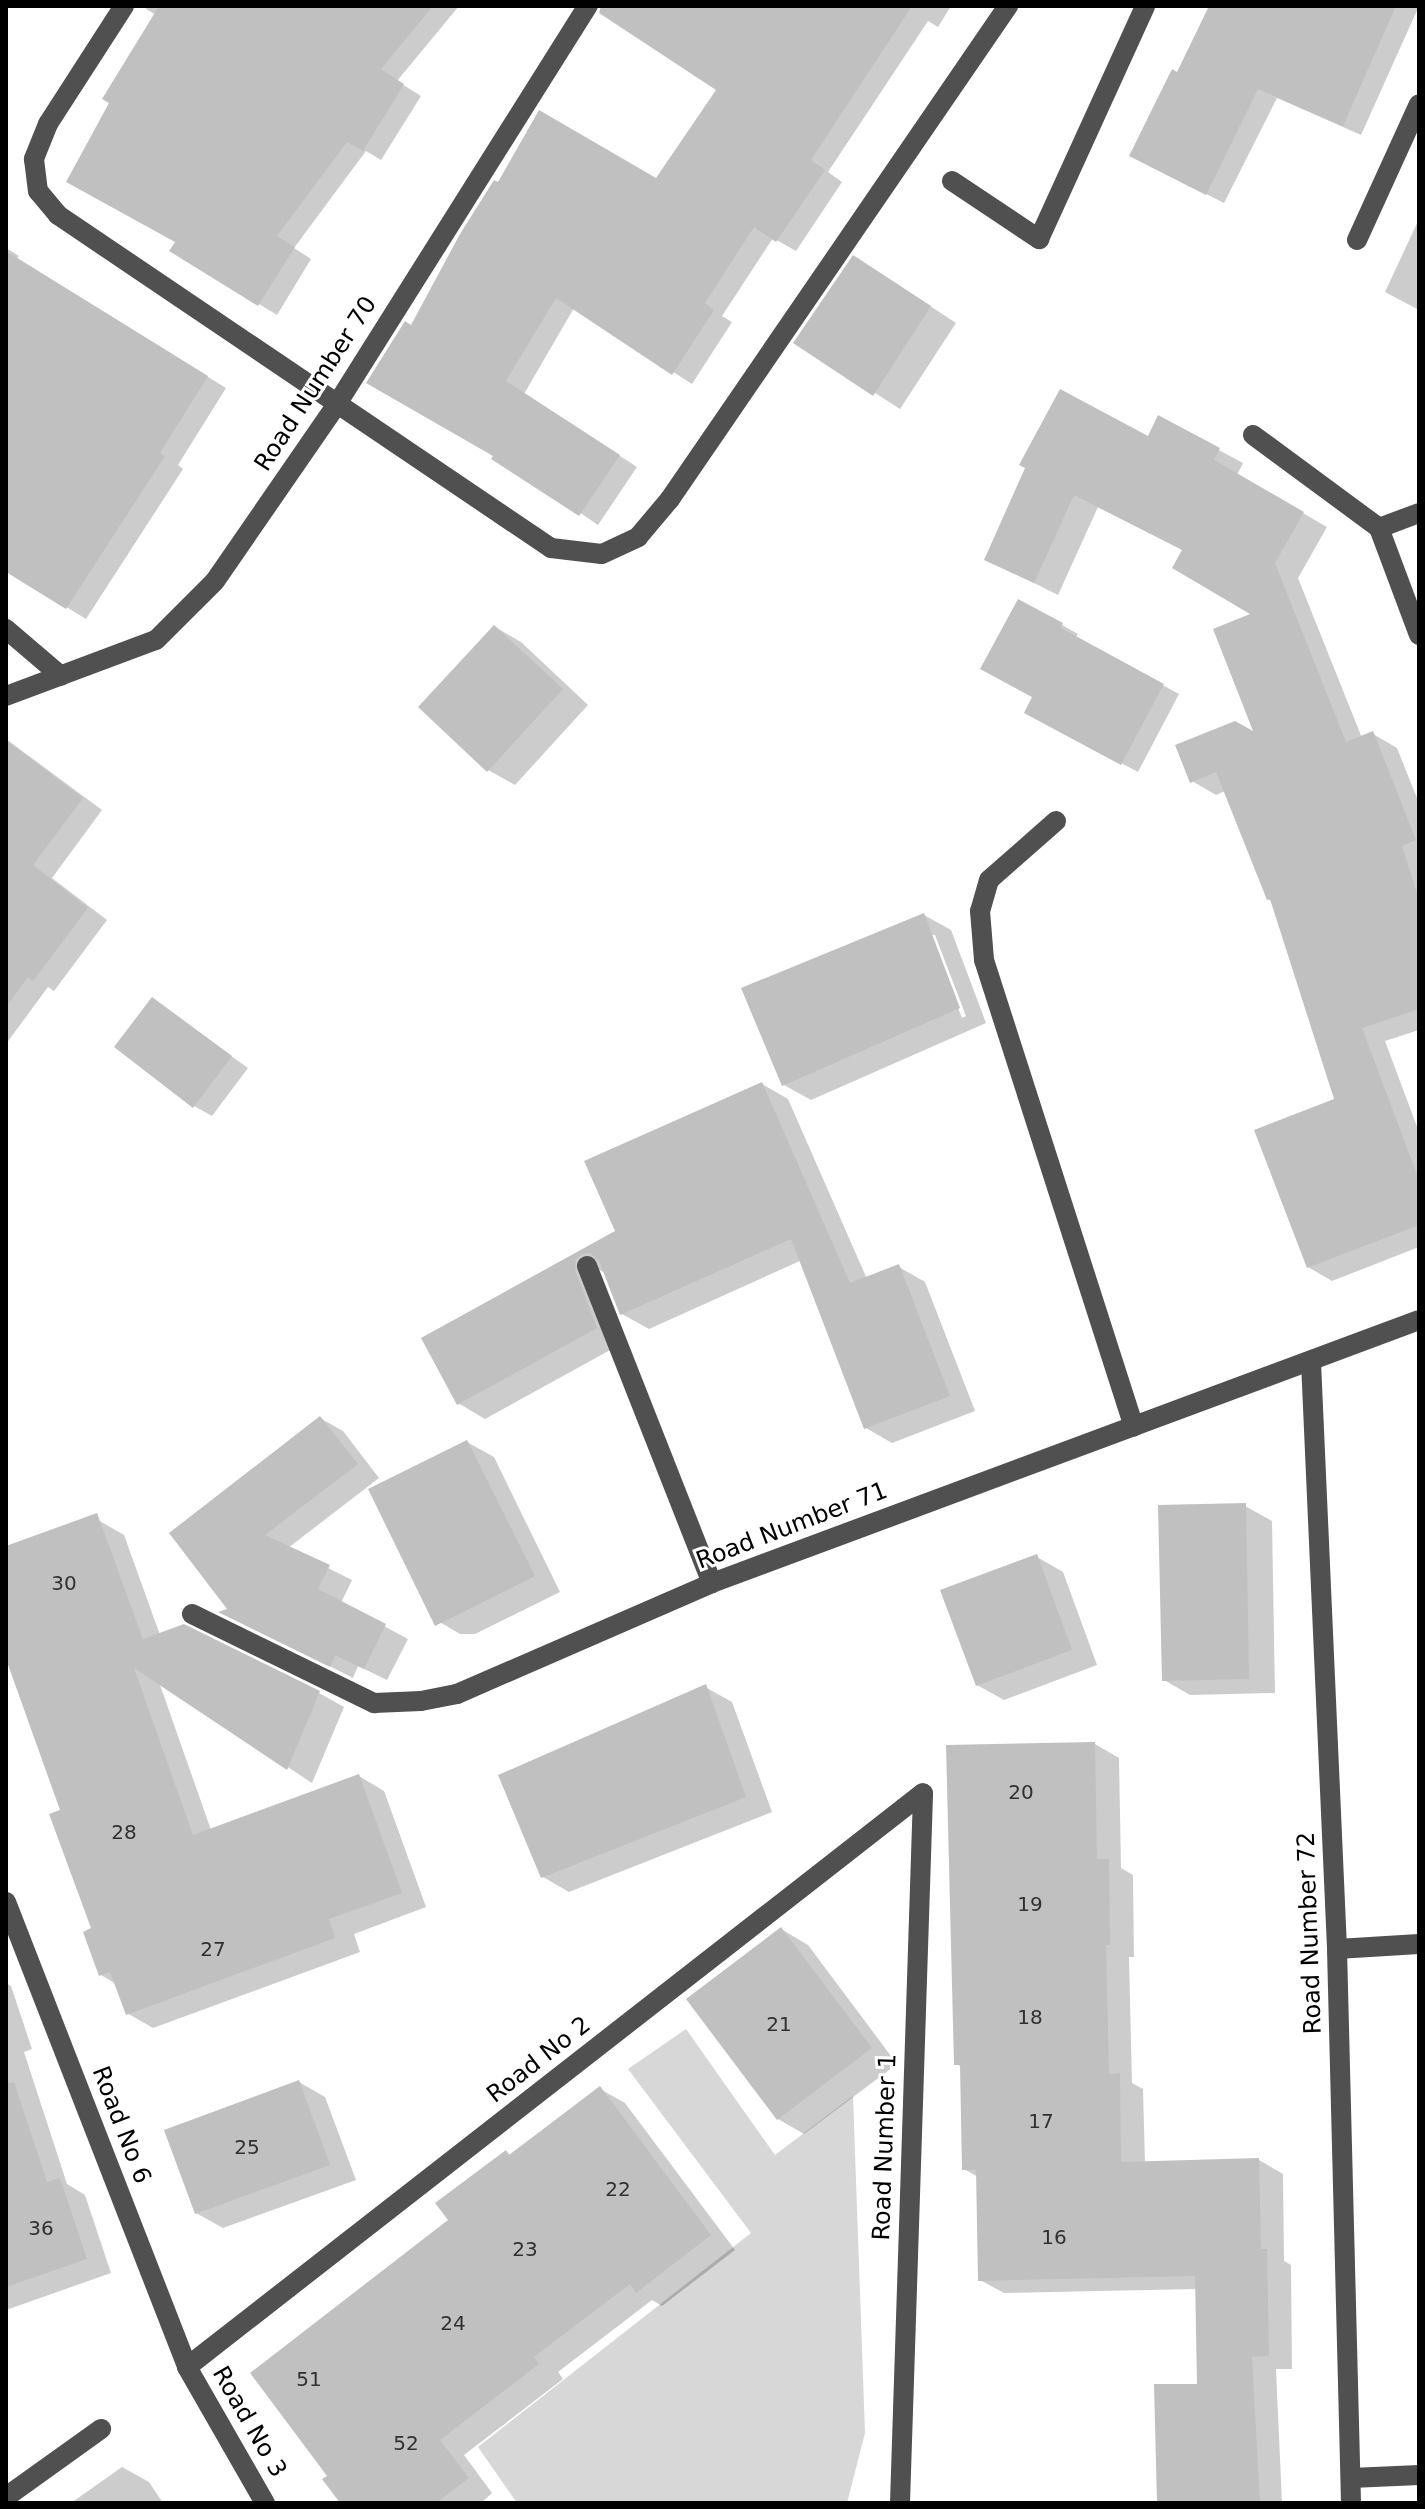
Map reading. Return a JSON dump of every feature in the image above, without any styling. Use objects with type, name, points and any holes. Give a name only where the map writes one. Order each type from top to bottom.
[{"type":"street","points":[[124,6],[48,124],[34,159],[38,191],[58,215],[551,548],[602,554],[638,537],[670,499],[1008,6]]},
{"type":"street","name":"Road Number 70","points":[[6,696],[156,640],[215,581],[337,404],[588,6]]},
{"type":"street","points":[[952,181],[1039,239],[1145,6]]},
{"type":"street","points":[[1357,240],[1419,104]]},
{"type":"street","points":[[1253,435],[1379,528],[1419,635]]},
{"type":"street","points":[[1379,528],[1419,513]]},
{"type":"street","points":[[6,629],[61,676]]},
{"type":"street","points":[[1056,821],[989,880],[980,911],[984,960],[1134,1427]]},
{"type":"street","points":[[587,1266],[712,1583]]},
{"type":"street","name":"Road Number 71","points":[[192,1614],[374,1703],[421,1701],[457,1694],[712,1583],[1419,1320]]},
{"type":"street","name":"Road Number 72","points":[[1311,1362],[1337,1949],[1351,2503]]},
{"type":"street","name":"Road No 2","points":[[187,2367],[923,1793]]},
{"type":"street","name":"Road Number 1","points":[[900,2503],[923,1793]]},
{"type":"street","name":"Road No 6","points":[[6,1902],[187,2367]]},
{"type":"street","points":[[1337,1949],[1419,1944]]},
{"type":"street","name":"Road No 3","points":[[187,2367],[265,2503]]},
{"type":"street","points":[[6,2497],[101,2429]]},
{"type":"street","points":[[1351,2478],[1419,2475]]},
{"type":"shaded area","points":[[686,2029],[775,2155],[853,2096],[865,2433],[847,2503],[517,2503],[478,2447],[751,2233],[628,2069]]},
{"type":"building","points":[[159,6],[433,6],[381,69],[404,84],[363,151],[347,142],[277,236],[295,247],[258,306],[169,251],[175,242],[66,182],[109,103],[102,99]]},
{"type":"building","points":[[601,6],[912,6],[811,160],[825,170],[776,242],[754,227],[705,303],[714,310],[672,375],[556,298],[506,381],[620,455],[579,516],[491,459],[493,456],[366,383],[405,321],[411,325],[460,234],[494,180],[498,182],[539,110],[656,178],[716,90],[599,13]]},
{"type":"building","points":[[1209,6],[1396,6],[1343,126],[1258,89],[1206,195],[1129,156],[1172,69],[1177,72]]},
{"type":"building","points":[[6,251],[208,376],[160,453],[165,456],[66,609],[6,572]]},
{"type":"building","points":[[853,255],[931,306],[873,396],[793,343]]},
{"type":"building","points":[[1060,389],[1148,436],[1158,415],[1220,448],[1214,460],[1304,512],[1275,563],[1346,742],[1373,731],[1416,840],[1402,846],[1419,900],[1419,1009],[1362,1028],[1419,1180],[1419,1225],[1307,1268],[1254,1130],[1334,1099],[1270,899],[1267,900],[1216,772],[1190,783],[1175,745],[1235,721],[1253,731],[1213,629],[1250,614],[1172,568],[1182,550],[1074,495],[1034,583],[984,560],[1025,468],[1019,465]]},
{"type":"building","points":[[1018,599],[1063,623],[1061,628],[1164,684],[1121,765],[1024,713],[1032,697],[980,669]]},
{"type":"building","points":[[494,625],[563,689],[487,772],[418,707]]},
{"type":"building","points":[[6,740],[83,798],[33,865],[88,908],[33,981],[28,977],[6,1007]]},
{"type":"building","points":[[924,913],[960,1008],[782,1086],[741,988]]},
{"type":"building","points":[[152,997],[232,1056],[193,1108],[114,1047]]},
{"type":"building","points":[[762,1082],[850,1283],[899,1264],[950,1396],[864,1429],[791,1239],[620,1315],[599,1261],[590,1253],[582,1254],[576,1259],[575,1270],[597,1328],[457,1405],[421,1338],[615,1231],[584,1161]]},
{"type":"building","points":[[320,1416],[358,1464],[265,1535],[330,1565],[318,1589],[386,1624],[364,1669],[335,1655],[330,1667],[218,1612],[227,1609],[169,1533]]},
{"type":"building","points":[[467,1440],[535,1576],[435,1626],[368,1489]]},
{"type":"building","points":[[1246,1503],[1249,1679],[1162,1681],[1158,1505]]},
{"type":"building","points":[[97,1513],[143,1639],[184,1624],[320,1691],[287,1770],[134,1668],[193,1835],[359,1774],[402,1893],[329,1919],[335,1938],[126,2015],[110,1972],[99,1976],[83,1932],[91,1928],[49,1814],[60,1810],[6,1659],[6,1546]]},
{"type":"building","points":[[1037,1554],[1072,1650],[976,1686],[940,1590]]},
{"type":"building","points":[[706,1684],[746,1797],[541,1878],[498,1775]]},
{"type":"building","points":[[1095,1742],[1097,1859],[1109,1859],[1110,1945],[1106,1945],[1109,2074],[1120,2073],[1121,2162],[1259,2158],[1261,2249],[1267,2249],[1269,2356],[1252,2357],[1260,2503],[1157,2503],[1154,2384],[1197,2384],[1195,2276],[978,2281],[976,2170],[962,2170],[960,2065],[954,2065],[946,1745]]},
{"type":"building","points":[[781,1927],[872,2048],[777,2120],[686,1999]]},
{"type":"building","points":[[299,2080],[330,2165],[195,2214],[164,2130]]},
{"type":"building","points":[[14,2082],[47,2182],[60,2178],[87,2259],[6,2287],[6,2083]]},
{"type":"building","points":[[600,2086],[711,2235],[636,2293],[630,2284],[534,2357],[539,2364],[440,2440],[469,2478],[436,2503],[340,2503],[322,2479],[327,2476],[250,2373],[448,2220],[435,2203],[506,2150],[509,2155]]}]
